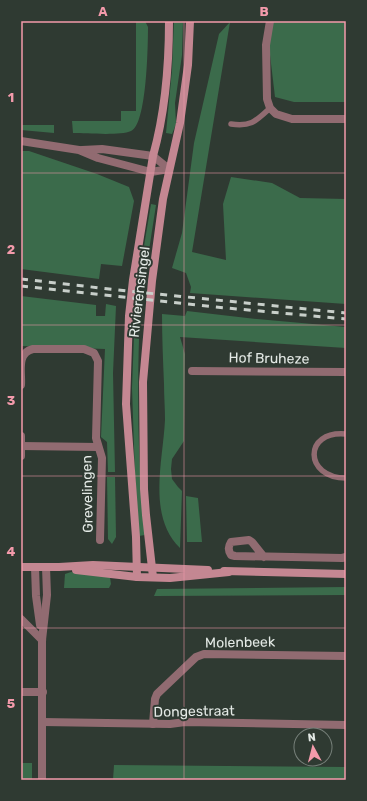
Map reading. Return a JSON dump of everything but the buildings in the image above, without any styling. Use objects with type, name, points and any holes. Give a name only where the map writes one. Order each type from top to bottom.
[{"type":"street","name":"Rivierensingel","points":[[137,577],[126,404],[129,316],[132,287],[153,156],[158,138],[164,98],[169,21]]},
{"type":"street","name":"Rivierensingel","points":[[153,577],[144,495],[143,382],[152,281],[163,199],[180,123],[188,65],[190,21]]},
{"type":"street","points":[[270,21],[266,45],[267,99],[270,108],[276,114],[292,119],[346,120]]},
{"type":"street","points":[[21,141],[79,150],[102,148],[153,156],[169,169]]},
{"type":"street","points":[[79,150],[98,158],[151,172],[169,169]]},
{"type":"street","name":"Grevelingen","points":[[21,385],[21,359],[28,350],[84,349],[94,353],[98,361],[96,438],[102,458],[100,540]]},
{"type":"street","name":"Hof Bruheze","points":[[192,371],[346,372]]},
{"type":"street","points":[[21,436],[21,456]]},
{"type":"street","name":"Grevelingen","points":[[21,446],[98,447]]},
{"type":"street","points":[[264,557],[346,557]]},
{"type":"street","points":[[21,567],[93,565],[137,566],[229,572],[346,574]]},
{"type":"street","points":[[35,567],[36,596],[42,640]]},
{"type":"street","points":[[42,780],[42,640],[46,596],[46,567]]},
{"type":"street","points":[[59,567],[94,573],[170,578],[229,572]]},
{"type":"street","points":[[21,619],[42,640]]},
{"type":"street","name":"Molenbeek","points":[[153,724],[155,699],[157,694],[196,657],[204,654],[346,656]]},
{"type":"street","points":[[21,692],[43,692]]},
{"type":"street","name":"Dongestraat","points":[[43,722],[153,724],[185,722],[346,725]]},
{"type":"lane","points":[[231,124],[243,126],[255,122],[270,108]]},
{"type":"lane","points":[[346,434],[328,435],[320,440],[314,448],[315,458],[319,469],[328,475],[346,478]]},
{"type":"green space","points":[[136,21],[145,21],[148,27],[148,50],[146,83],[140,115],[136,126],[131,131],[126,133],[73,133],[72,121],[121,121],[121,111],[136,111]]},
{"type":"green space","points":[[174,21],[183,21],[182,55],[175,103],[176,124],[172,134],[166,133],[172,70]]},
{"type":"green space","points":[[266,21],[346,21],[346,102],[294,102],[275,97]]},
{"type":"green space","points":[[230,22],[192,252],[226,260],[223,204],[231,177],[272,183],[300,198],[346,199],[346,304],[190,293],[191,287],[186,273],[172,268],[182,233],[194,143],[219,34]]},
{"type":"green space","points":[[21,125],[54,125],[54,133],[21,130]]},
{"type":"green space","points":[[21,151],[29,151],[97,174],[129,187],[134,201],[122,266],[101,264],[99,279],[21,269]]},
{"type":"green space","points":[[151,204],[156,205],[144,283],[138,282]]},
{"type":"green space","points":[[21,296],[96,305],[96,316],[105,316],[106,304],[116,306],[113,373],[115,472],[108,472],[107,442],[101,437],[105,349],[21,346]]},
{"type":"green space","points":[[135,309],[140,310],[138,422],[140,479],[145,535],[139,536],[135,477],[132,388]]},
{"type":"green space","points":[[187,311],[346,327],[346,348],[180,337],[185,354],[184,441],[172,459],[171,469],[172,479],[182,491],[180,548],[170,535],[163,520],[160,504],[160,470],[165,420],[162,314],[185,316]]},
{"type":"green space","points":[[107,477],[115,477],[116,537],[112,544],[108,539]]},
{"type":"green space","points":[[186,496],[198,498],[202,542],[187,542]]},
{"type":"green space","points":[[71,572],[110,577],[111,584],[109,588],[64,588],[65,574]]},
{"type":"green space","points":[[346,587],[346,595],[154,596],[157,589]]},
{"type":"green space","points":[[21,763],[32,763],[32,780],[21,780]]},
{"type":"green space","points":[[114,765],[346,767],[346,780],[113,780]]},
{"type":"railway","points":[[21,279],[346,313]]},
{"type":"railway","points":[[21,286],[346,319]]}]
